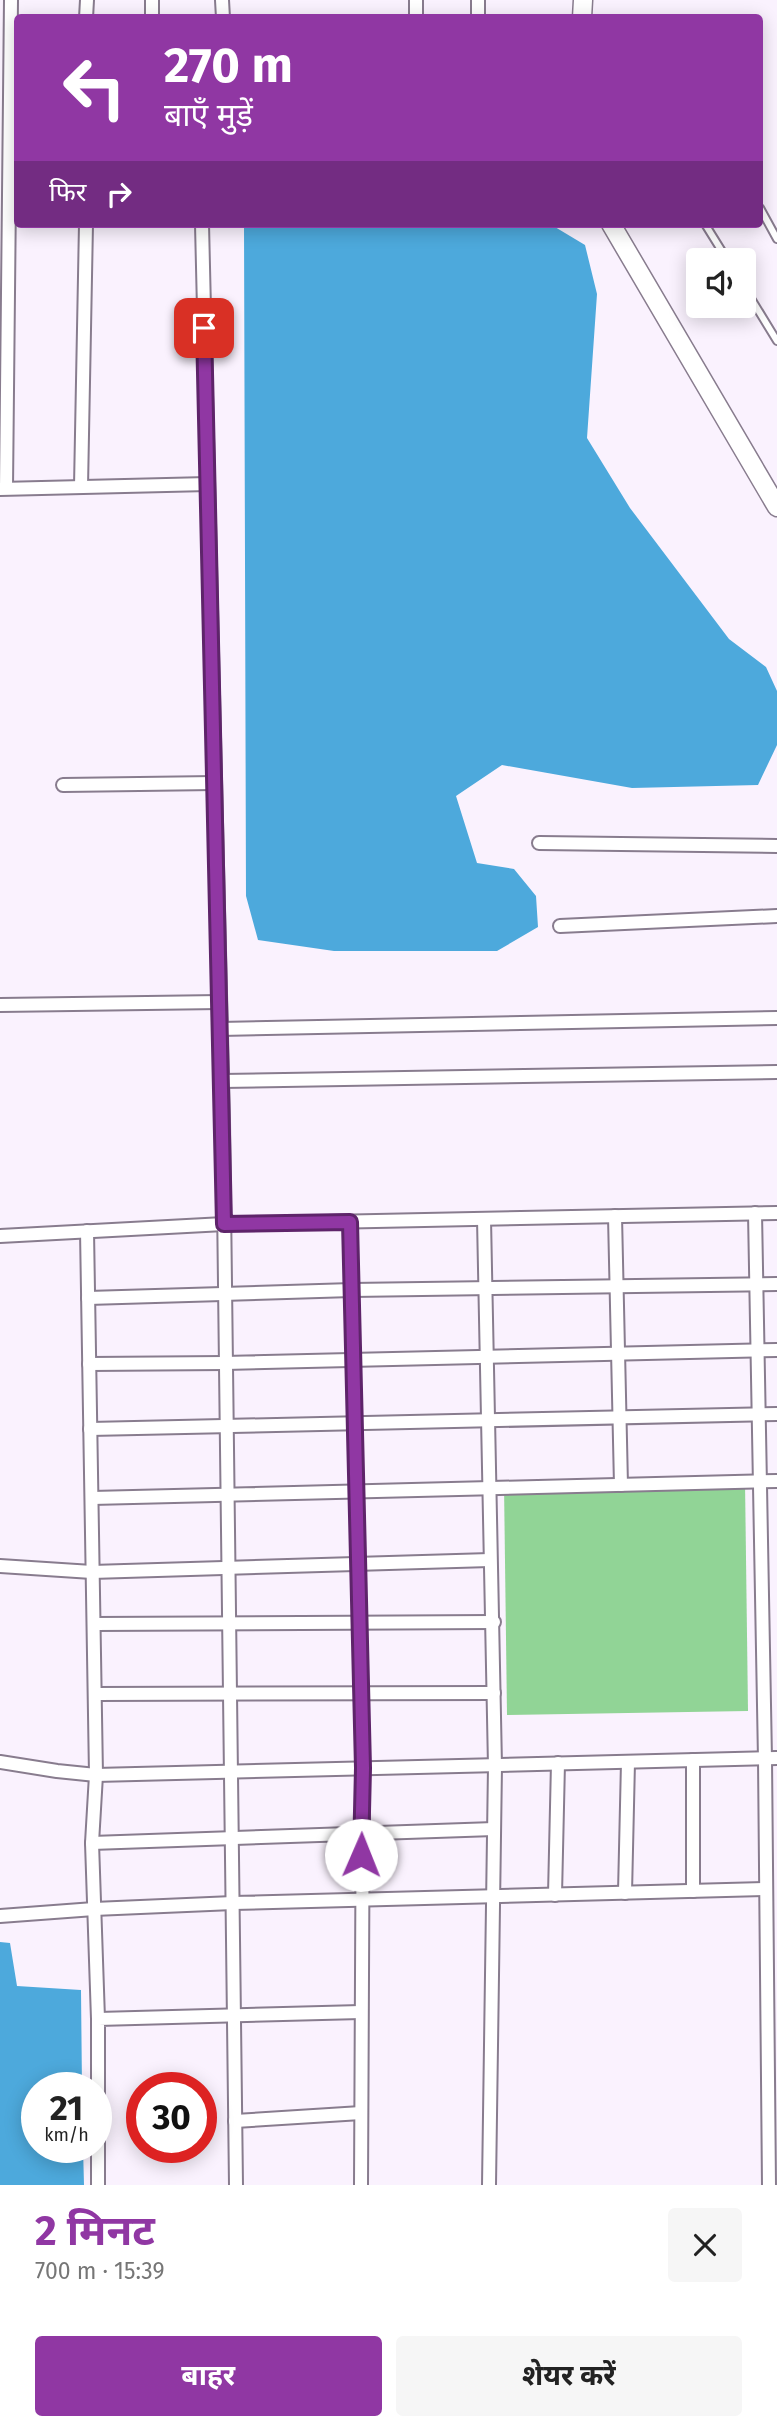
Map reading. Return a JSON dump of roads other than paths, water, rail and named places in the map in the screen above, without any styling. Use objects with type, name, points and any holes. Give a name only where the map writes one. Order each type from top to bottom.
[{"type":"street","points":[[11,0],[4,81],[9,192],[3,489],[208,484]]},
{"type":"street","points":[[81,487],[86,228]]},
{"type":"street","points":[[202,228],[222,1081],[236,2185]]},
{"type":"street","points":[[613,228],[777,507]]},
{"type":"street","points":[[63,785],[215,783]]},
{"type":"street","points":[[539,843],[777,846]]},
{"type":"street","points":[[559,926],[777,916]]},
{"type":"street","points":[[0,1005],[220,1002]]},
{"type":"street","points":[[220,1029],[777,1018]]},
{"type":"street","points":[[222,1081],[777,1072]]},
{"type":"street","points":[[755,1213],[760,1482],[771,1758],[766,1889],[769,2185]]},
{"type":"street","points":[[0,1236],[224,1224],[777,1213]]},
{"type":"street","points":[[615,1216],[621,1485]]},
{"type":"street","points":[[484,1219],[495,1766],[489,2185]]},
{"type":"street","points":[[350,1222],[363,1768],[360,1899],[361,2185]]},
{"type":"street","points":[[87,1231],[96,1774],[92,1843],[98,2019],[98,2185]]},
{"type":"street","points":[[88,1298],[225,1292],[777,1284]]},
{"type":"street","points":[[89,1364],[777,1350]]},
{"type":"street","points":[[90,1429],[777,1414]]},
{"type":"street","points":[[92,1498],[777,1481]]},
{"type":"street","points":[[0,1566],[92,1572],[490,1560]]},
{"type":"street","points":[[94,1624],[494,1622]]},
{"type":"street","points":[[95,1694],[494,1693]]},
{"type":"street","points":[[0,1762],[96,1774],[771,1758]]},
{"type":"street","points":[[692,1891],[693,1760]]},
{"type":"street","points":[[625,1893],[628,1762]]},
{"type":"street","points":[[555,1895],[558,1763]]},
{"type":"street","points":[[92,1843],[494,1829]]},
{"type":"street","points":[[0,1916],[233,1903],[766,1889]]},
{"type":"street","points":[[98,2019],[361,2012]]},
{"type":"street","points":[[235,2121],[360,2113]]},
{"type":"lane","points":[[763,213],[777,239]]},
{"type":"lane","points":[[707,228],[720,248]]},
{"type":"lane","points":[[756,307],[777,341]]},
{"type":"water","points":[[244,228],[557,228],[585,245],[597,294],[587,438],[630,508],[729,639],[766,667],[777,691],[777,745],[758,785],[632,788],[502,765],[456,796],[477,863],[514,869],[536,896],[538,927],[497,951],[334,951],[258,940],[246,896]]},
{"type":"water","points":[[0,1942],[10,1943],[17,1986],[81,1990],[82,2072],[21,2072],[21,2163],[83,2163],[84,2185],[0,2185]]}]
